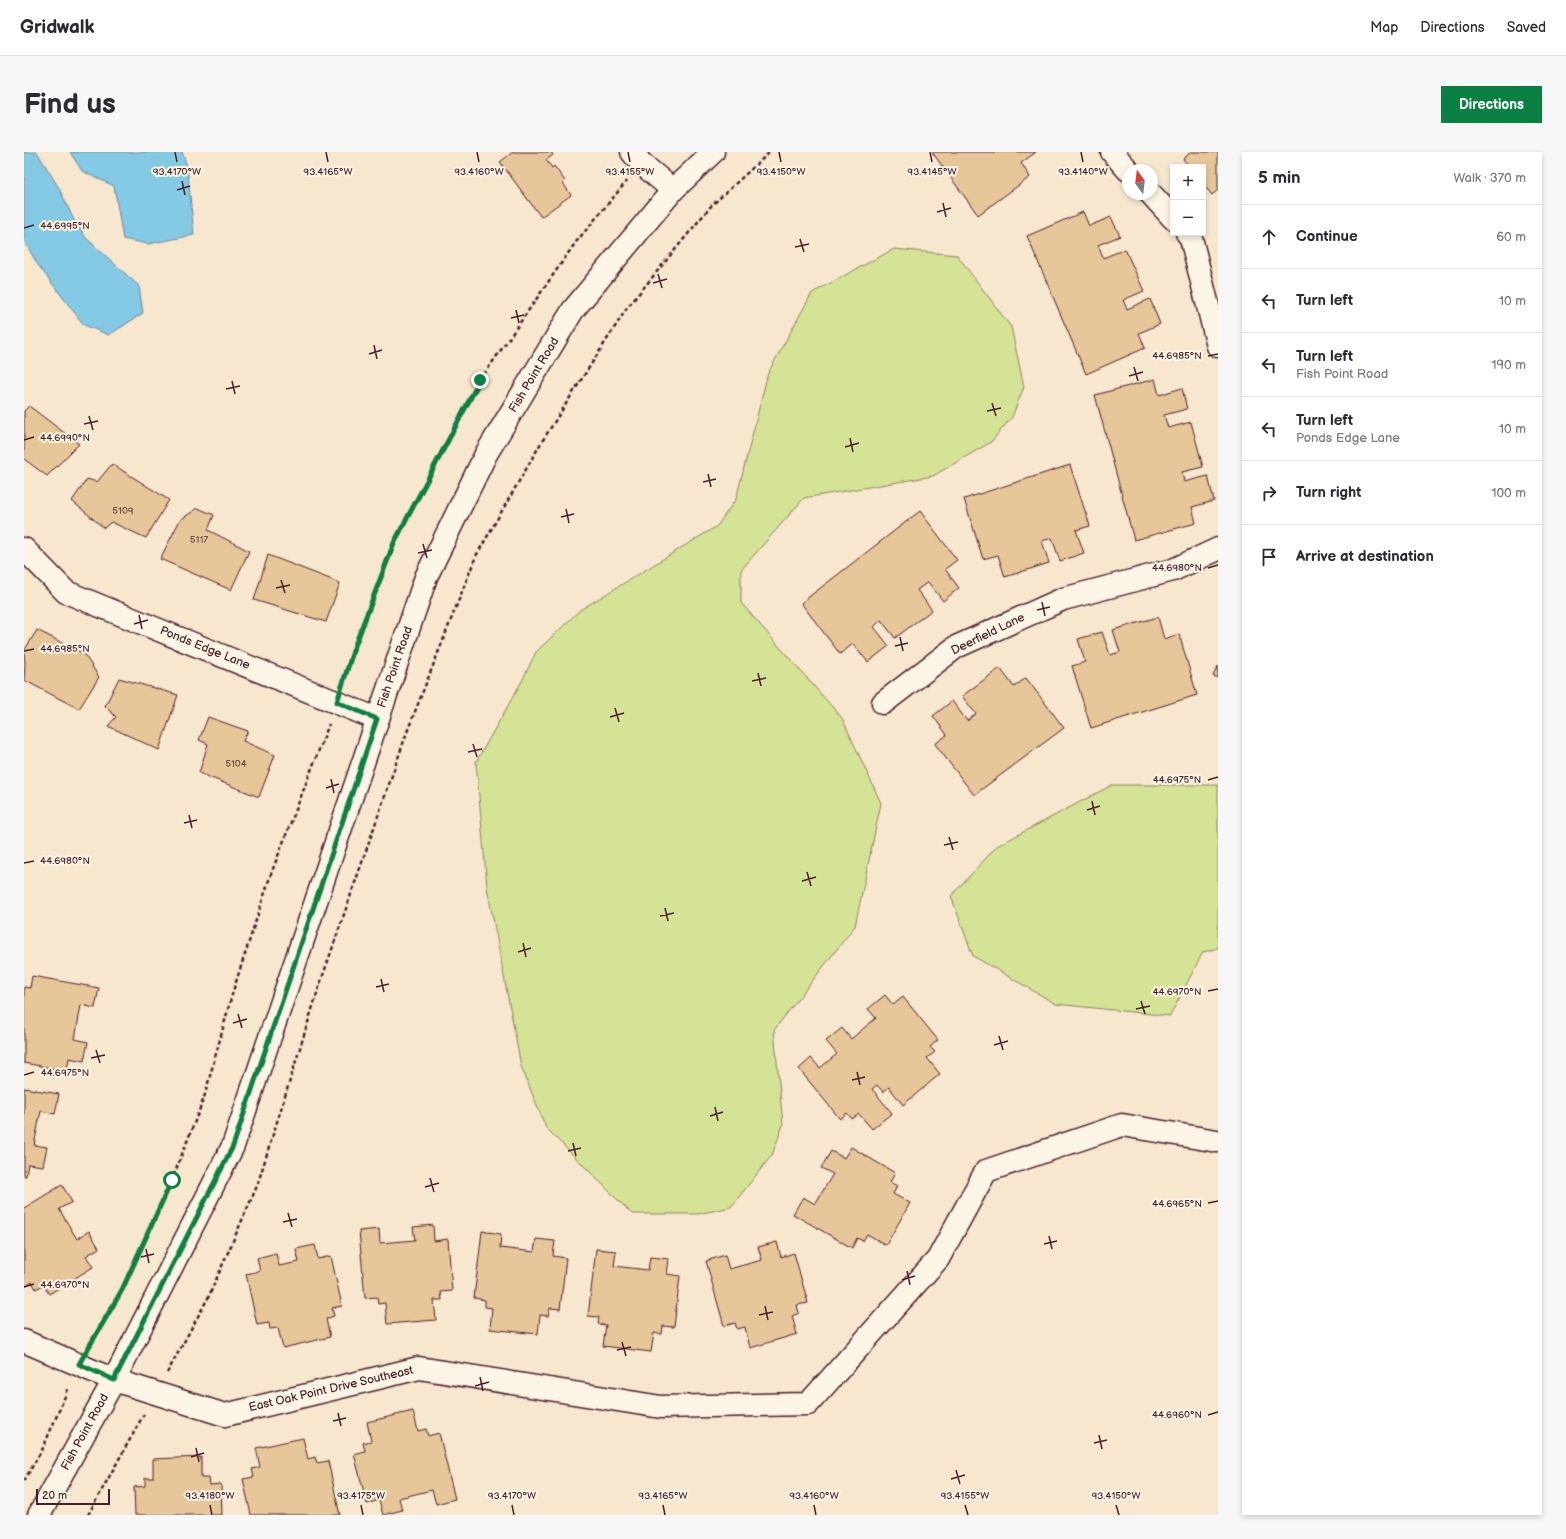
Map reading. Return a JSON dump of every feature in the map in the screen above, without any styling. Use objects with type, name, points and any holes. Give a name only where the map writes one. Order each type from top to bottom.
[{"type":"street","name":"Fish Point Road","points":[[39,1515],[114,1380],[233,1146],[426,577],[486,454],[573,310],[673,190],[712,152]]},
{"type":"street","points":[[1112,152],[1123,164]]},
{"type":"street","points":[[637,158],[673,190]]},
{"type":"street","points":[[1156,200],[1170,215]]},
{"type":"street","points":[[1189,236],[1218,346]]},
{"type":"street","name":"Ponds Edge Lane","points":[[24,549],[66,592],[377,719]]},
{"type":"street","name":"Deerfield Lane","points":[[884,703],[956,647],[1063,599],[1173,570],[1218,550]]},
{"type":"street","name":"East Oak Point Drive Southeast","points":[[24,1341],[114,1380],[225,1415],[419,1368],[661,1407],[808,1404],[938,1259],[986,1171],[1122,1125],[1217,1141]]},
{"type":"path","points":[[88,1515],[208,1298],[256,1186],[321,979],[408,732],[476,556],[540,443],[627,308],[711,206],[770,152]]},
{"type":"path","points":[[24,1481],[43,1448],[79,1364],[122,1290],[172,1180],[204,1098],[232,992],[271,874],[337,702],[354,648],[394,543],[480,380],[576,242],[637,158]]},
{"type":"green space","points":[[894,249],[957,255],[1011,327],[1024,387],[1012,417],[991,442],[933,476],[804,498],[741,570],[741,603],[842,718],[881,803],[855,926],[774,1030],[783,1125],[772,1155],[731,1207],[698,1214],[632,1214],[546,1128],[521,1066],[487,887],[476,762],[522,681],[536,652],[580,610],[717,526],[736,499],[768,373],[812,293]]},
{"type":"green space","points":[[1112,785],[1218,785],[1218,948],[1203,952],[1170,1016],[1056,1004],[973,956],[951,896],[997,846]]},
{"type":"water","points":[[24,152],[37,152],[59,188],[73,218],[86,238],[139,286],[143,313],[109,335],[84,325],[38,265],[24,241]]},
{"type":"water","points":[[70,152],[182,152],[187,166],[194,235],[148,244],[123,239],[114,186],[82,171]]},
{"type":"building","points":[[513,152],[551,152],[553,155],[546,160],[552,168],[554,166],[565,181],[563,183],[571,195],[541,217],[500,162]]},
{"type":"building","points":[[932,152],[1036,152],[1021,163],[1030,177],[978,215]]},
{"type":"building","points":[[1191,152],[1218,152],[1218,190],[1212,195],[1206,188],[1206,164],[1187,164],[1183,159]]},
{"type":"building","points":[[1083,212],[1089,226],[1111,217],[1120,236],[1098,245],[1103,258],[1125,249],[1144,291],[1123,300],[1127,309],[1150,299],[1160,324],[1139,333],[1145,348],[1086,374],[1027,236]]},
{"type":"building","points":[[1155,379],[1159,395],[1182,388],[1187,409],[1164,415],[1168,428],[1191,422],[1203,467],[1182,472],[1184,482],[1208,476],[1214,501],[1192,507],[1196,523],[1134,540],[1095,395]]},
{"type":"building","points":[[29,406],[79,444],[47,476],[24,459],[24,411]]},
{"type":"building","points":[[112,464],[169,500],[146,538],[111,522],[104,528],[72,501],[87,479],[97,482]]},
{"type":"building","points":[[1070,465],[1090,526],[1076,530],[1084,553],[1060,561],[1052,538],[1042,541],[1049,563],[1005,577],[998,555],[983,559],[964,499]]},
{"type":"building","points":[[198,508],[214,515],[208,530],[249,551],[231,590],[160,559],[180,520]]},
{"type":"building","points":[[920,511],[957,560],[945,569],[959,588],[943,601],[928,582],[917,590],[932,610],[895,638],[881,620],[874,627],[889,646],[868,662],[853,644],[840,654],[801,603]]},
{"type":"building","points":[[268,555],[340,583],[326,622],[254,600]]},
{"type":"building","points":[[1158,617],[1164,639],[1179,634],[1197,695],[1091,728],[1072,666],[1085,662],[1078,639],[1102,632],[1110,655],[1120,652],[1113,630]]},
{"type":"building","points":[[37,630],[84,654],[99,677],[79,709],[24,680],[24,651]]},
{"type":"building","points":[[1218,666],[1218,678],[1213,676]]},
{"type":"building","points":[[1000,668],[1014,687],[1026,678],[1064,728],[974,795],[935,744],[947,735],[933,716],[952,701],[967,721],[976,714],[962,696]]},
{"type":"building","points":[[119,678],[178,695],[159,750],[108,726],[116,717],[105,706]]},
{"type":"building","points":[[208,717],[248,731],[243,741],[275,755],[259,797],[199,773],[208,744],[199,740]]},
{"type":"building","points":[[32,976],[99,988],[95,1008],[81,1005],[75,1039],[88,1042],[84,1061],[69,1058],[67,1071],[24,1063],[24,987],[30,988]]},
{"type":"building","points":[[885,995],[893,1005],[903,997],[938,1040],[930,1047],[935,1052],[927,1058],[940,1074],[903,1105],[889,1087],[883,1092],[877,1085],[872,1089],[892,1113],[872,1129],[859,1114],[852,1119],[847,1113],[840,1119],[799,1069],[811,1058],[820,1068],[837,1054],[826,1041],[842,1028],[851,1039],[876,1018],[868,1009]]},
{"type":"building","points":[[24,1088],[59,1094],[55,1114],[41,1111],[34,1145],[47,1147],[43,1166],[28,1164],[26,1176],[24,1176]]},
{"type":"building","points":[[851,1147],[895,1173],[890,1182],[897,1186],[893,1194],[910,1203],[886,1245],[867,1234],[863,1241],[857,1238],[852,1248],[793,1214],[803,1197],[815,1204],[833,1174],[821,1168],[831,1151],[844,1158]]},
{"type":"building","points":[[62,1185],[72,1202],[59,1209],[77,1239],[89,1231],[99,1248],[86,1256],[93,1267],[49,1294],[43,1285],[36,1289],[32,1282],[24,1287],[24,1208]]},
{"type":"building","points":[[433,1225],[434,1241],[448,1239],[452,1291],[441,1292],[442,1300],[434,1300],[436,1320],[387,1324],[385,1303],[378,1304],[377,1297],[365,1298],[359,1231],[379,1229],[380,1243],[415,1240],[413,1227]]},
{"type":"building","points":[[482,1231],[501,1234],[500,1248],[534,1252],[536,1239],[555,1241],[553,1256],[566,1258],[560,1309],[550,1308],[548,1316],[540,1315],[538,1334],[490,1329],[492,1308],[485,1307],[485,1300],[474,1298]]},
{"type":"building","points":[[777,1242],[781,1257],[794,1253],[808,1303],[797,1305],[799,1313],[792,1316],[797,1334],[750,1348],[745,1327],[737,1329],[735,1323],[724,1326],[706,1261],[725,1255],[729,1269],[762,1260],[758,1247]]},
{"type":"building","points":[[315,1245],[318,1259],[331,1256],[342,1306],[332,1308],[334,1316],[326,1319],[330,1337],[283,1348],[278,1328],[270,1329],[269,1323],[257,1325],[246,1274],[260,1271],[257,1258],[276,1253],[279,1266],[299,1262],[296,1249]]},
{"type":"building","points":[[596,1249],[616,1251],[614,1266],[648,1270],[650,1257],[669,1259],[667,1274],[680,1276],[674,1327],[663,1326],[662,1334],[654,1333],[651,1352],[603,1346],[606,1325],[598,1324],[599,1317],[588,1316]]},
{"type":"building","points":[[413,1411],[418,1431],[426,1429],[428,1436],[439,1433],[455,1499],[436,1504],[432,1490],[399,1498],[402,1510],[383,1515],[379,1500],[367,1504],[354,1454],[365,1451],[363,1443],[371,1441],[367,1422]]},
{"type":"building","points":[[303,1438],[308,1459],[315,1457],[317,1463],[328,1461],[340,1515],[251,1515],[243,1479],[254,1477],[252,1469],[260,1467],[256,1448]]},
{"type":"building","points":[[201,1457],[201,1478],[209,1478],[210,1485],[221,1484],[222,1515],[135,1515],[134,1487],[145,1486],[145,1478],[153,1478],[153,1459]]},
{"type":"route","points":[[172,1180],[122,1290],[79,1364],[114,1380],[233,1146],[377,719],[337,702],[354,648],[394,543],[480,380]]}]
